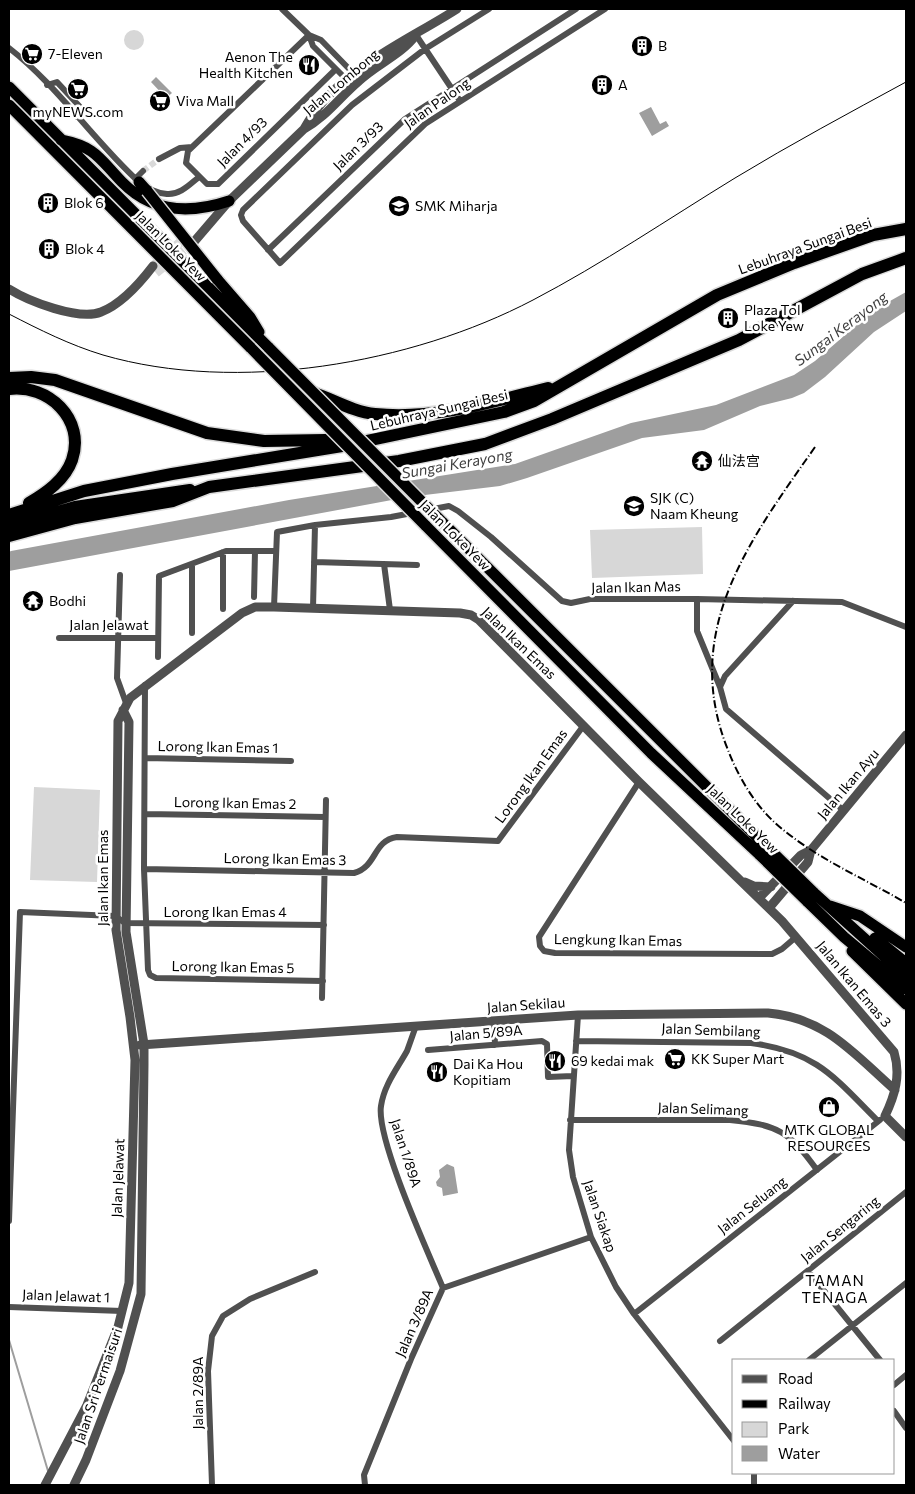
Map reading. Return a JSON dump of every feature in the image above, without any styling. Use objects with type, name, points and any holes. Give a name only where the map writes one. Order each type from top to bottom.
[{"type":"highway","name":"Jalan Loke Yew","points":[[9,87],[442,522],[810,896],[844,937]]},
{"type":"highway","name":"Jalan Loke Yew","points":[[9,105],[651,752],[764,851]]},
{"type":"highway","points":[[61,140],[80,144],[95,151],[136,195],[156,206],[196,209],[229,201]]},
{"type":"highway","points":[[142,181],[216,279],[250,317],[269,348]]},
{"type":"highway","name":"Lebuhraya Sungai Besi","points":[[9,378],[31,377],[55,380],[207,433],[232,438],[292,442],[326,440],[352,444],[504,412],[534,401],[717,295],[794,263],[873,235],[906,229]]},
{"type":"highway","points":[[10,518],[450,452],[508,436],[739,340],[862,274],[906,258]]},
{"type":"highway","points":[[314,393],[356,410],[375,414],[399,415],[446,412],[565,383]]},
{"type":"highway","points":[[9,389],[36,390],[53,399],[62,408],[74,428],[75,445],[72,461],[62,476],[46,493],[10,518]]},
{"type":"highway","points":[[10,518],[84,491],[172,474],[352,444]]},
{"type":"highway","points":[[9,536],[75,518],[174,501],[209,487]]},
{"type":"highway","name":"Jalan Loke Yew","points":[[810,896],[826,904]]},
{"type":"highway","points":[[826,904],[860,916],[906,947]]},
{"type":"highway","points":[[826,904],[856,923],[906,962]]},
{"type":"highway","points":[[826,904],[906,976]]},
{"type":"highway","points":[[844,937],[906,989]]},
{"type":"highway","points":[[844,937],[854,954],[906,1004]]},
{"type":"street","points":[[282,9],[309,35],[321,40],[353,80]]},
{"type":"street","name":"Jalan Lombong","points":[[190,240],[206,227],[229,201],[304,129],[312,113],[353,80],[408,46],[416,35],[457,9]]},
{"type":"street","points":[[268,250],[243,221],[241,215],[243,210],[352,105],[425,49],[489,9]]},
{"type":"street","name":"Jalan 3/93","points":[[268,250],[397,126],[452,88],[576,9]]},
{"type":"street","name":"Jalan Palong","points":[[268,250],[280,263],[398,147],[425,124],[605,9]]},
{"type":"street","points":[[309,35],[313,46],[336,69],[353,80]]},
{"type":"street","points":[[9,42],[77,117],[142,181],[167,194],[180,193],[199,177],[186,163],[186,156],[192,147],[309,35]]},
{"type":"street","points":[[416,35],[460,101]]},
{"type":"street","points":[[9,48],[22,58]]},
{"type":"street","name":"Jalan 4/93","points":[[199,177],[207,184],[218,184],[336,69]]},
{"type":"street","points":[[159,159],[180,148],[192,147]]},
{"type":"street","points":[[9,289],[43,304],[81,314],[92,314],[101,312],[112,305],[155,270]]},
{"type":"street","name":"Jalan Ikan Mas","points":[[315,525],[398,515],[449,506],[458,511],[562,601],[571,603],[590,599],[697,599],[850,604],[906,627]]},
{"type":"street","points":[[274,607],[277,532],[315,525],[313,608]]},
{"type":"street","points":[[254,597],[255,551]]},
{"type":"street","points":[[158,657],[159,576],[223,552],[275,551]]},
{"type":"street","points":[[223,552],[223,609]]},
{"type":"street","points":[[314,562],[417,565]]},
{"type":"street","points":[[192,564],[192,633]]},
{"type":"street","points":[[384,564],[390,610]]},
{"type":"street","points":[[120,575],[117,678],[125,706]]},
{"type":"street","points":[[697,599],[697,631],[720,687],[723,701],[733,716],[843,810]]},
{"type":"street","points":[[720,687],[725,676],[793,601]]},
{"type":"street","name":"Jalan Ikan Emas","points":[[139,1045],[115,916],[118,721],[125,706],[145,685],[255,606],[390,610],[471,615],[479,620],[527,671],[769,908]]},
{"type":"street","name":"Jalan Jelawat","points":[[59,638],[158,638]]},
{"type":"street","points":[[145,685],[145,924]]},
{"type":"street","name":"Jalan Ikan Emas","points":[[125,706],[129,722],[125,923],[139,1045]]},
{"type":"street","name":"Lorong Ikan Emas","points":[[498,841],[584,725]]},
{"type":"street","name":"Jalan Ikan Ayu","points":[[769,908],[808,862],[811,850],[906,735]]},
{"type":"street","name":"Lorong Ikan Emas 1","points":[[145,758],[291,761]]},
{"type":"street","name":"Lengkung Ikan Emas","points":[[640,782],[540,937],[540,946],[544,951],[555,953],[772,954],[782,949],[796,936]]},
{"type":"street","points":[[322,998],[326,800]]},
{"type":"street","name":"Lorong Ikan Emas 2","points":[[145,814],[325,817]]},
{"type":"street","name":"Lorong Ikan Emas 3","points":[[144,869],[354,873],[364,870],[370,864],[386,838],[498,841]]},
{"type":"street","name":"Jalan Ikan Ayu","points":[[759,898],[801,855],[811,850]]},
{"type":"street","points":[[742,880],[754,886],[771,887]]},
{"type":"street","points":[[780,895],[778,905],[782,921]]},
{"type":"street","name":"Jalan Ikan Emas 3","points":[[769,908],[796,936],[894,1052],[897,1068],[895,1090],[882,1119]]},
{"type":"street","points":[[9,1221],[20,912],[115,916],[125,923]]},
{"type":"street","name":"Lorong Ikan Emas 4","points":[[125,923],[324,925]]},
{"type":"street","name":"Lorong Ikan Emas 5","points":[[145,924],[148,970],[150,975],[156,978],[323,981]]},
{"type":"street","name":"Jalan Sekilau","points":[[139,1045],[578,1015],[768,1013],[790,1015],[804,1019],[830,1034],[895,1090]]},
{"type":"street","name":"Jalan Siakap","points":[[578,1015],[569,1150],[573,1177],[591,1237],[611,1279],[634,1314],[732,1438]]},
{"type":"street","points":[[494,1020],[495,1044]]},
{"type":"street","name":"Jalan 1/89A","points":[[416,1026],[407,1050],[385,1089],[380,1107],[381,1122],[391,1156],[443,1288]]},
{"type":"street","name":"Jalan Sembilang","points":[[576,1040],[773,1046],[810,1060],[826,1069],[882,1119],[906,1136]]},
{"type":"street","name":"Jalan 5/89A","points":[[428,1050],[546,1042],[548,1076],[573,1076]]},
{"type":"street","name":"Jalan Jelawat","points":[[139,1045],[141,1294]]},
{"type":"street","name":"Jalan Jelawat","points":[[122,1310],[128,1283],[139,1045]]},
{"type":"street","name":"Jalan Seluang","points":[[634,1314],[882,1119]]},
{"type":"street","name":"Jalan Selimang","points":[[570,1120],[730,1120],[752,1122],[768,1126],[788,1136],[798,1144],[817,1170]]},
{"type":"street","name":"Jalan Sengaring","points":[[720,1341],[906,1192]]},
{"type":"street","name":"Jalan 3/89A","points":[[365,1485],[364,1475],[411,1359],[443,1288],[591,1237]]},
{"type":"street","points":[[808,1271],[879,1359]]},
{"type":"street","name":"Jalan 2/89A","points":[[212,1485],[208,1371],[212,1336],[223,1316],[250,1299],[316,1272]]},
{"type":"street","points":[[810,1359],[906,1283]]},
{"type":"street","points":[[122,1310],[131,1308],[141,1294]]},
{"type":"street","name":"Jalan Sri Permaisuri","points":[[74,1485],[86,1460],[133,1329],[141,1294]]},
{"type":"street","name":"Jalan Jelawat 1","points":[[9,1306],[122,1310]]},
{"type":"street","points":[[122,1310],[129,1317],[133,1329]]},
{"type":"street","name":"Jalan Sri Permaisuri","points":[[45,1485],[87,1405],[118,1327],[122,1310]]},
{"type":"street","points":[[895,1382],[906,1375]]},
{"type":"street","points":[[87,1405],[104,1411]]},
{"type":"street","points":[[895,1412],[906,1428]]},
{"type":"green space","points":[[134,30],[141,33],[144,40],[141,47],[134,50],[127,47],[124,40],[127,33]]},
{"type":"green space","points":[[702,527],[703,574],[592,578],[590,530]]},
{"type":"green space","points":[[34,787],[100,790],[97,882],[30,880]]},
{"type":"water","points":[[156,77],[172,93],[166,98],[151,82]]},
{"type":"water","points":[[651,107],[660,124],[666,121],[669,126],[652,136],[639,113]]},
{"type":"water","points":[[906,292],[906,311],[874,332],[825,377],[804,393],[760,406],[704,430],[642,438],[500,486],[408,497],[9,571],[9,552],[11,551],[289,500],[515,464],[631,423],[716,405],[794,375],[815,361],[874,310]]},
{"type":"water","points":[[447,1164],[454,1167],[458,1193],[443,1196],[442,1188],[437,1186],[436,1182],[440,1177],[439,1170]]},
{"type":"waterway","points":[[9,1340],[48,1471]]},
{"type":"tunnel","points":[[143,171],[159,159]]},
{"type":"tunnel","points":[[153,266],[187,236]]},
{"type":"tunnel","points":[[156,273],[193,243]]},
{"type":"tram line","points":[[9,314],[79,347],[103,355],[155,366],[210,372],[266,372],[322,366],[379,356],[433,341],[485,322],[533,300],[610,256],[756,165],[906,82]]},
{"type":"railway","points":[[815,447],[767,517],[746,552],[729,589],[717,626],[712,666],[715,707],[733,762],[751,795],[767,815],[786,832],[814,852],[906,903]]},
{"type":"place","name":"B","points":[[642,46]]},
{"type":"place","name":"7-Eleven","points":[[32,54]]},
{"type":"place","name":"Aenon The Health Kitchen","points":[[309,65]]},
{"type":"place","name":"A","points":[[602,85]]},
{"type":"place","name":"myNEWS.com","points":[[78,89]]},
{"type":"place","name":"Viva Mall","points":[[160,101]]},
{"type":"place","name":"Blok 6","points":[[48,203]]},
{"type":"place","name":"SMK Miharja","points":[[399,206]]},
{"type":"place","name":"Blok 4","points":[[49,249]]},
{"type":"place","name":"Plaza Tol Loke Yew","points":[[728,318]]},
{"type":"place","name":"仙法宫","points":[[702,461]]},
{"type":"place","name":"SJK (C) Naam Kheung","points":[[634,506]]},
{"type":"place","name":"Bodhi","points":[[33,601]]},
{"type":"place","name":"KK Super Mart","points":[[675,1059]]},
{"type":"place","name":"69 kedai mak","points":[[555,1061]]},
{"type":"place","name":"Dai Ka Hou Kopitiam","points":[[437,1072]]},
{"type":"place","name":"MTK GLOBAL RESOURCES","points":[[829,1107]]},
{"type":"district","name":"TAMAN TENAGA","points":[[835,1290]]},
{"type":"water label","name":"Sungai Kerayong","points":[[841,329]]},
{"type":"water label","name":"Sungai Kerayong","points":[[457,464]]}]
